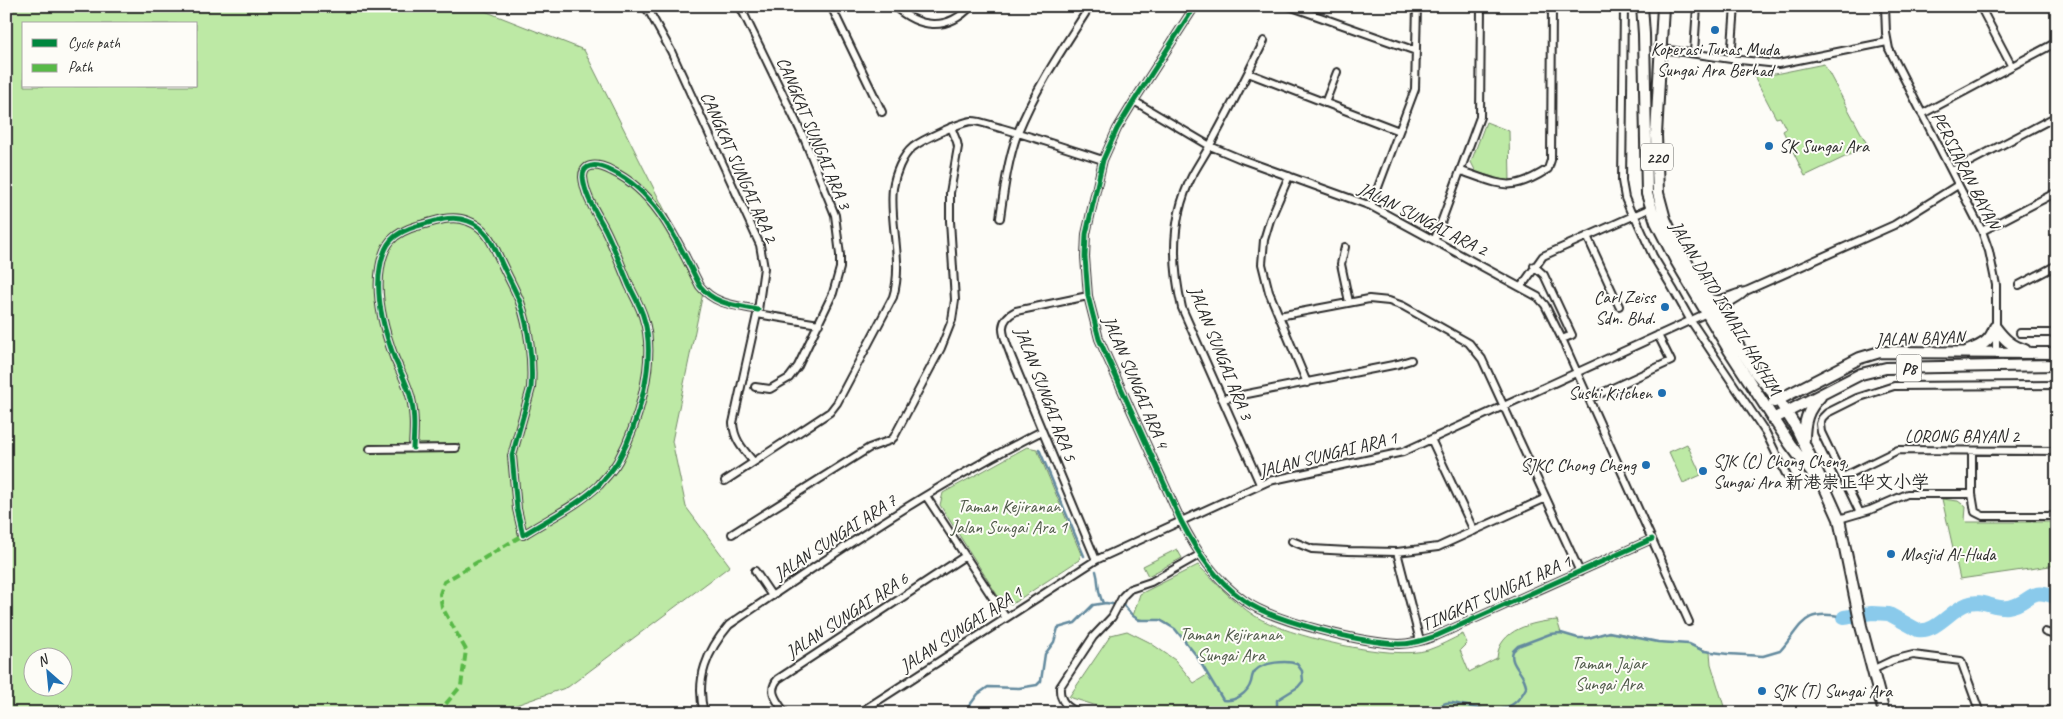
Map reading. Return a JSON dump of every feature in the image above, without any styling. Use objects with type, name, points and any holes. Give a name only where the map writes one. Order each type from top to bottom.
[{"type":"main road","name":"JALAN DATO ISMAIL HASHIM","points":[[1642,6],[1647,194],[1651,208],[1676,261],[1756,373],[1778,399],[1804,441],[1839,519],[1861,626],[1884,713]]},
{"type":"main road","name":"JALAN DATO ISMAIL HASHIM","points":[[1664,6],[1656,135],[1659,198],[1664,219],[1765,406],[1796,452],[1826,490]]},
{"type":"main road","points":[[1965,352],[1985,344],[1992,337],[1995,327]]},
{"type":"main road","points":[[1995,327],[2006,341],[2014,347],[2034,353]]},
{"type":"main road","name":"JALAN BAYAN","points":[[1765,406],[1860,358],[1880,352],[2057,353]]},
{"type":"main road","points":[[1996,353],[1997,358],[2001,362],[2034,365]]},
{"type":"main road","points":[[1964,367],[1990,361],[1996,353]]},
{"type":"main road","name":"JALAN BAYAN","points":[[1773,418],[1861,374],[1874,370],[1886,368],[2057,365]]},
{"type":"main road","points":[[1804,441],[1806,416],[1814,403],[1826,391]]},
{"type":"street","name":"CANGKAT SUNGAI ARA 2","points":[[644,6],[672,51],[760,245],[764,268],[758,312],[733,423],[733,430],[739,445],[753,461]]},
{"type":"street","name":"CANGKAT SUNGAI ARA 3","points":[[740,6],[804,138],[836,215],[840,268],[834,293],[794,373],[770,389],[755,387]]},
{"type":"street","points":[[831,6],[882,112]]},
{"type":"street","points":[[894,6],[904,15],[917,22],[943,24],[963,15],[971,6]]},
{"type":"street","points":[[1000,218],[1004,183],[1018,133],[1044,80],[1090,6]]},
{"type":"street","name":"JALAN SUNGAI ARA 4","points":[[1181,520],[1099,339],[1088,296],[1085,257],[1086,234],[1103,160],[1117,129],[1195,6]]},
{"type":"street","points":[[1289,6],[1416,51]]},
{"type":"street","points":[[1371,206],[1415,88],[1417,6]]},
{"type":"street","points":[[1435,239],[1480,117],[1481,6]]},
{"type":"street","points":[[1461,171],[1512,186],[1521,184],[1548,169],[1551,160],[1552,6]]},
{"type":"street","points":[[1624,6],[1622,181],[1625,198],[1654,256],[1691,321],[1766,433],[1787,476]]},
{"type":"street","points":[[1694,52],[1697,6]]},
{"type":"street","points":[[1732,59],[1735,6]]},
{"type":"street","name":"PERSIARAN BAYAN","points":[[1885,6],[1887,42],[1982,231],[1994,272],[1996,353]]},
{"type":"street","points":[[1980,6],[2011,65]]},
{"type":"street","name":"JALAN SUNGAI ARA 3","points":[[1260,484],[1182,308],[1176,284],[1176,231],[1180,212],[1192,177],[1210,146],[1264,40]]},
{"type":"street","points":[[1662,49],[1778,64],[1887,42]]},
{"type":"street","points":[[1922,114],[2057,42]]},
{"type":"street","points":[[1325,104],[1337,72]]},
{"type":"street","points":[[1248,73],[1399,131]]},
{"type":"street","name":"JALAN SUNGAI ARA 2","points":[[1134,101],[1210,146],[1371,206],[1435,239],[1538,297],[1546,305],[1577,372]]},
{"type":"street","points":[[1952,171],[2057,116]]},
{"type":"street","points":[[725,481],[830,412],[837,403],[893,297],[898,282],[892,205],[894,185],[901,164],[913,147],[951,127],[973,121],[1103,160]]},
{"type":"street","points":[[732,534],[869,448],[891,440],[894,437],[941,348],[952,320],[956,300],[950,221],[950,192],[958,147],[951,127]]},
{"type":"street","points":[[413,448],[414,423],[411,399],[394,355],[381,312],[380,268],[388,245],[393,237],[402,231],[444,219],[462,219],[482,229],[490,238],[520,302],[529,341],[531,388],[512,456],[517,509],[523,535],[598,486],[617,463],[629,438],[643,390],[649,346],[644,319],[616,253],[593,209],[583,175],[585,169],[596,165],[623,176],[643,194],[665,220],[700,286],[708,296],[721,302],[758,312],[819,324]]},
{"type":"street","points":[[1288,176],[1264,240],[1265,279],[1307,383]]},
{"type":"street","points":[[1707,297],[1721,300],[1746,291],[1894,225],[1958,184]]},
{"type":"street","points":[[1982,231],[2057,192]]},
{"type":"street","points":[[1521,287],[1538,260],[1549,252],[1651,208]]},
{"type":"street","points":[[1587,236],[1619,306]]},
{"type":"street","points":[[1345,247],[1341,264],[1349,302]]},
{"type":"street","points":[[2019,284],[2057,265]]},
{"type":"street","points":[[1534,266],[1544,275],[1572,335],[1562,339]]},
{"type":"street","points":[[1714,314],[1742,296],[1746,291]]},
{"type":"street","name":"JALAN SUNGAI ARA 5","points":[[1088,296],[1016,310],[1010,314],[1002,326],[1011,356],[1096,560]]},
{"type":"street","points":[[1279,316],[1368,299],[1396,304],[1469,343],[1482,359],[1580,572]]},
{"type":"street","name":"JALAN SUNGAI ARA 1","points":[[859,713],[1096,560],[1181,520],[1260,484],[1278,478],[1396,454],[1658,335],[1691,321],[1714,314]]},
{"type":"street","points":[[2020,333],[2057,333]]},
{"type":"street","points":[[1589,399],[1671,362],[1658,335]]},
{"type":"street","points":[[1222,399],[1307,383],[1411,360]]},
{"type":"street","points":[[1577,372],[1689,622]]},
{"type":"street","points":[[1860,513],[1821,432],[1820,424],[1822,418],[1827,413],[1857,398],[1894,386],[2057,385]]},
{"type":"street","name":"JALAN SUNGAI ARA 7","points":[[704,713],[702,673],[708,655],[716,640],[729,625],[926,496],[992,456],[1042,431]]},
{"type":"street","points":[[1431,439],[1474,531]]},
{"type":"street","points":[[370,449],[456,448]]},
{"type":"street","name":"LORONG BAYAN 2","points":[[1843,477],[1898,450],[2057,451]]},
{"type":"street","points":[[1972,451],[1973,508],[1979,515],[2057,516]]},
{"type":"street","points":[[1839,519],[1860,513],[1907,494],[1972,494]]},
{"type":"street","points":[[926,496],[1006,618]]},
{"type":"street","points":[[1292,541],[1312,549],[1397,552],[1438,546],[1546,498]]},
{"type":"street","name":"TINGKAT SUNGAI ARA 1","points":[[1181,520],[1199,555],[1243,600],[1271,614],[1328,632],[1365,640],[1397,644],[1420,641],[1436,636],[1652,539]]},
{"type":"street","points":[[1397,552],[1420,641]]},
{"type":"street","points":[[1077,712],[1063,703],[1059,696],[1060,687],[1093,637],[1116,611],[1123,596],[1130,588],[1151,582],[1199,555]]},
{"type":"street","name":"JALAN SUNGAI ARA 6","points":[[785,713],[772,693],[773,686],[778,679],[965,556]]},
{"type":"street","points":[[755,571],[772,596]]},
{"type":"street","points":[[2045,632],[2057,636]]},
{"type":"street","points":[[1872,670],[1894,660],[1913,655],[1960,660],[1980,713]]},
{"type":"street","points":[[2038,713],[2057,709]]},
{"type":"green space","points":[[6,6],[472,6],[584,50],[704,288],[672,441],[686,507],[730,566],[568,687],[493,713],[6,713]]},
{"type":"green space","points":[[1824,64],[1868,146],[1805,176],[1783,131],[1786,129],[1780,117],[1776,118],[1753,74],[1775,74]]},
{"type":"green space","points":[[1486,122],[1509,131],[1510,182],[1476,172],[1471,162]]},
{"type":"green space","points":[[1687,444],[1701,475],[1683,483],[1669,452]]},
{"type":"green space","name":"Taman Kejiranan Jalan Sungai Ara 1","points":[[1027,447],[1037,449],[1081,554],[1079,560],[1012,604],[1001,601],[940,505],[943,493]]},
{"type":"green space","points":[[1942,499],[1958,501],[1966,507],[1965,520],[1967,522],[2057,522],[2057,565],[1960,579]]},
{"type":"green space","points":[[1177,549],[1182,558],[1148,576],[1143,566]]},
{"type":"green space","points":[[1198,565],[1232,598],[1255,616],[1290,631],[1340,645],[1411,653],[1428,650],[1463,634],[1467,643],[1460,650],[1469,672],[1497,658],[1499,648],[1511,634],[1528,625],[1548,621],[1557,620],[1561,633],[1578,638],[1587,638],[1605,633],[1619,633],[1658,642],[1689,644],[1710,652],[1711,664],[1726,713],[1119,713],[1069,697],[1111,635],[1127,631],[1149,642],[1175,660],[1194,683],[1207,675],[1187,643],[1173,627],[1159,620],[1143,620],[1133,616],[1140,594]]},
{"type":"waterway","points":[[1039,449],[1084,556]]},
{"type":"waterway","points":[[1096,571],[1103,603]]},
{"type":"waterway","points":[[1844,617],[1872,613],[1889,614],[1918,630],[1925,630],[1937,625],[1961,607],[1972,602],[1997,607],[2008,607],[2016,605],[2035,594],[2057,598]]},
{"type":"waterway","points":[[964,713],[978,694],[988,687],[1019,688],[1037,685],[1041,681],[1045,654],[1054,642],[1058,628],[1075,623],[1093,605],[1106,603],[1124,606],[1139,620],[1160,620],[1175,629],[1196,655],[1223,700],[1232,700],[1244,693],[1251,682],[1254,672],[1259,668],[1281,662],[1297,664],[1302,671],[1303,681],[1298,687],[1277,700],[1280,713]]},
{"type":"waterway","points":[[1435,713],[1441,706],[1448,703],[1490,710],[1506,708],[1513,704],[1526,688],[1524,678],[1513,661],[1513,651],[1518,646],[1550,634],[1561,633],[1578,638],[1588,638],[1609,632],[1658,642],[1689,644],[1704,651],[1763,656],[1780,651],[1799,626],[1811,617],[1820,615],[1844,617]]},
{"type":"marked path","points":[[438,713],[461,686],[466,650],[442,607],[440,594],[444,582],[523,535]]},
{"type":"cycle path","points":[[1195,6],[1117,129],[1103,160],[1086,234],[1085,257],[1088,296],[1099,339],[1181,521],[1200,554],[1216,575],[1245,601],[1258,609],[1276,616],[1319,630],[1364,640],[1404,644],[1436,636],[1652,539]]},
{"type":"cycle path","points":[[413,448],[414,417],[411,399],[387,336],[381,313],[379,290],[380,268],[384,252],[391,240],[409,229],[449,218],[462,219],[475,224],[481,228],[493,245],[520,302],[530,345],[531,367],[531,388],[512,456],[517,509],[523,535],[582,499],[599,485],[614,468],[632,429],[647,372],[647,335],[643,315],[608,236],[588,198],[583,177],[586,169],[593,166],[607,169],[628,180],[642,192],[675,237],[700,286],[712,297],[733,305],[758,310]]},
{"type":"place","name":"Koperasi Tunas Muda Sungai Ara Berhad","points":[[1715,30]]},
{"type":"place","name":"SK Sungai Ara","points":[[1769,146]]},
{"type":"place","name":"Carl Zeiss Sdn. Bhd.","points":[[1665,307]]},
{"type":"place","name":"Sushi Kitchen","points":[[1662,393]]},
{"type":"place","name":"SJKC Chong Cheng","points":[[1646,465]]},
{"type":"place","name":"SJK (C) Chong Cheng, Sungai Ara 新港崇正华文小学","points":[[1703,471]]},
{"type":"place","name":"Masjid Al-Huda","points":[[1891,554]]},
{"type":"place","name":"SJK (T) Sungai Ara","points":[[1762,691]]},
{"type":"park label","name":"Taman Kejiranan Sungai Ara","points":[[1231,644]]},
{"type":"park label","name":"Taman Jajar Sungai Ara","points":[[1609,673]]}]
